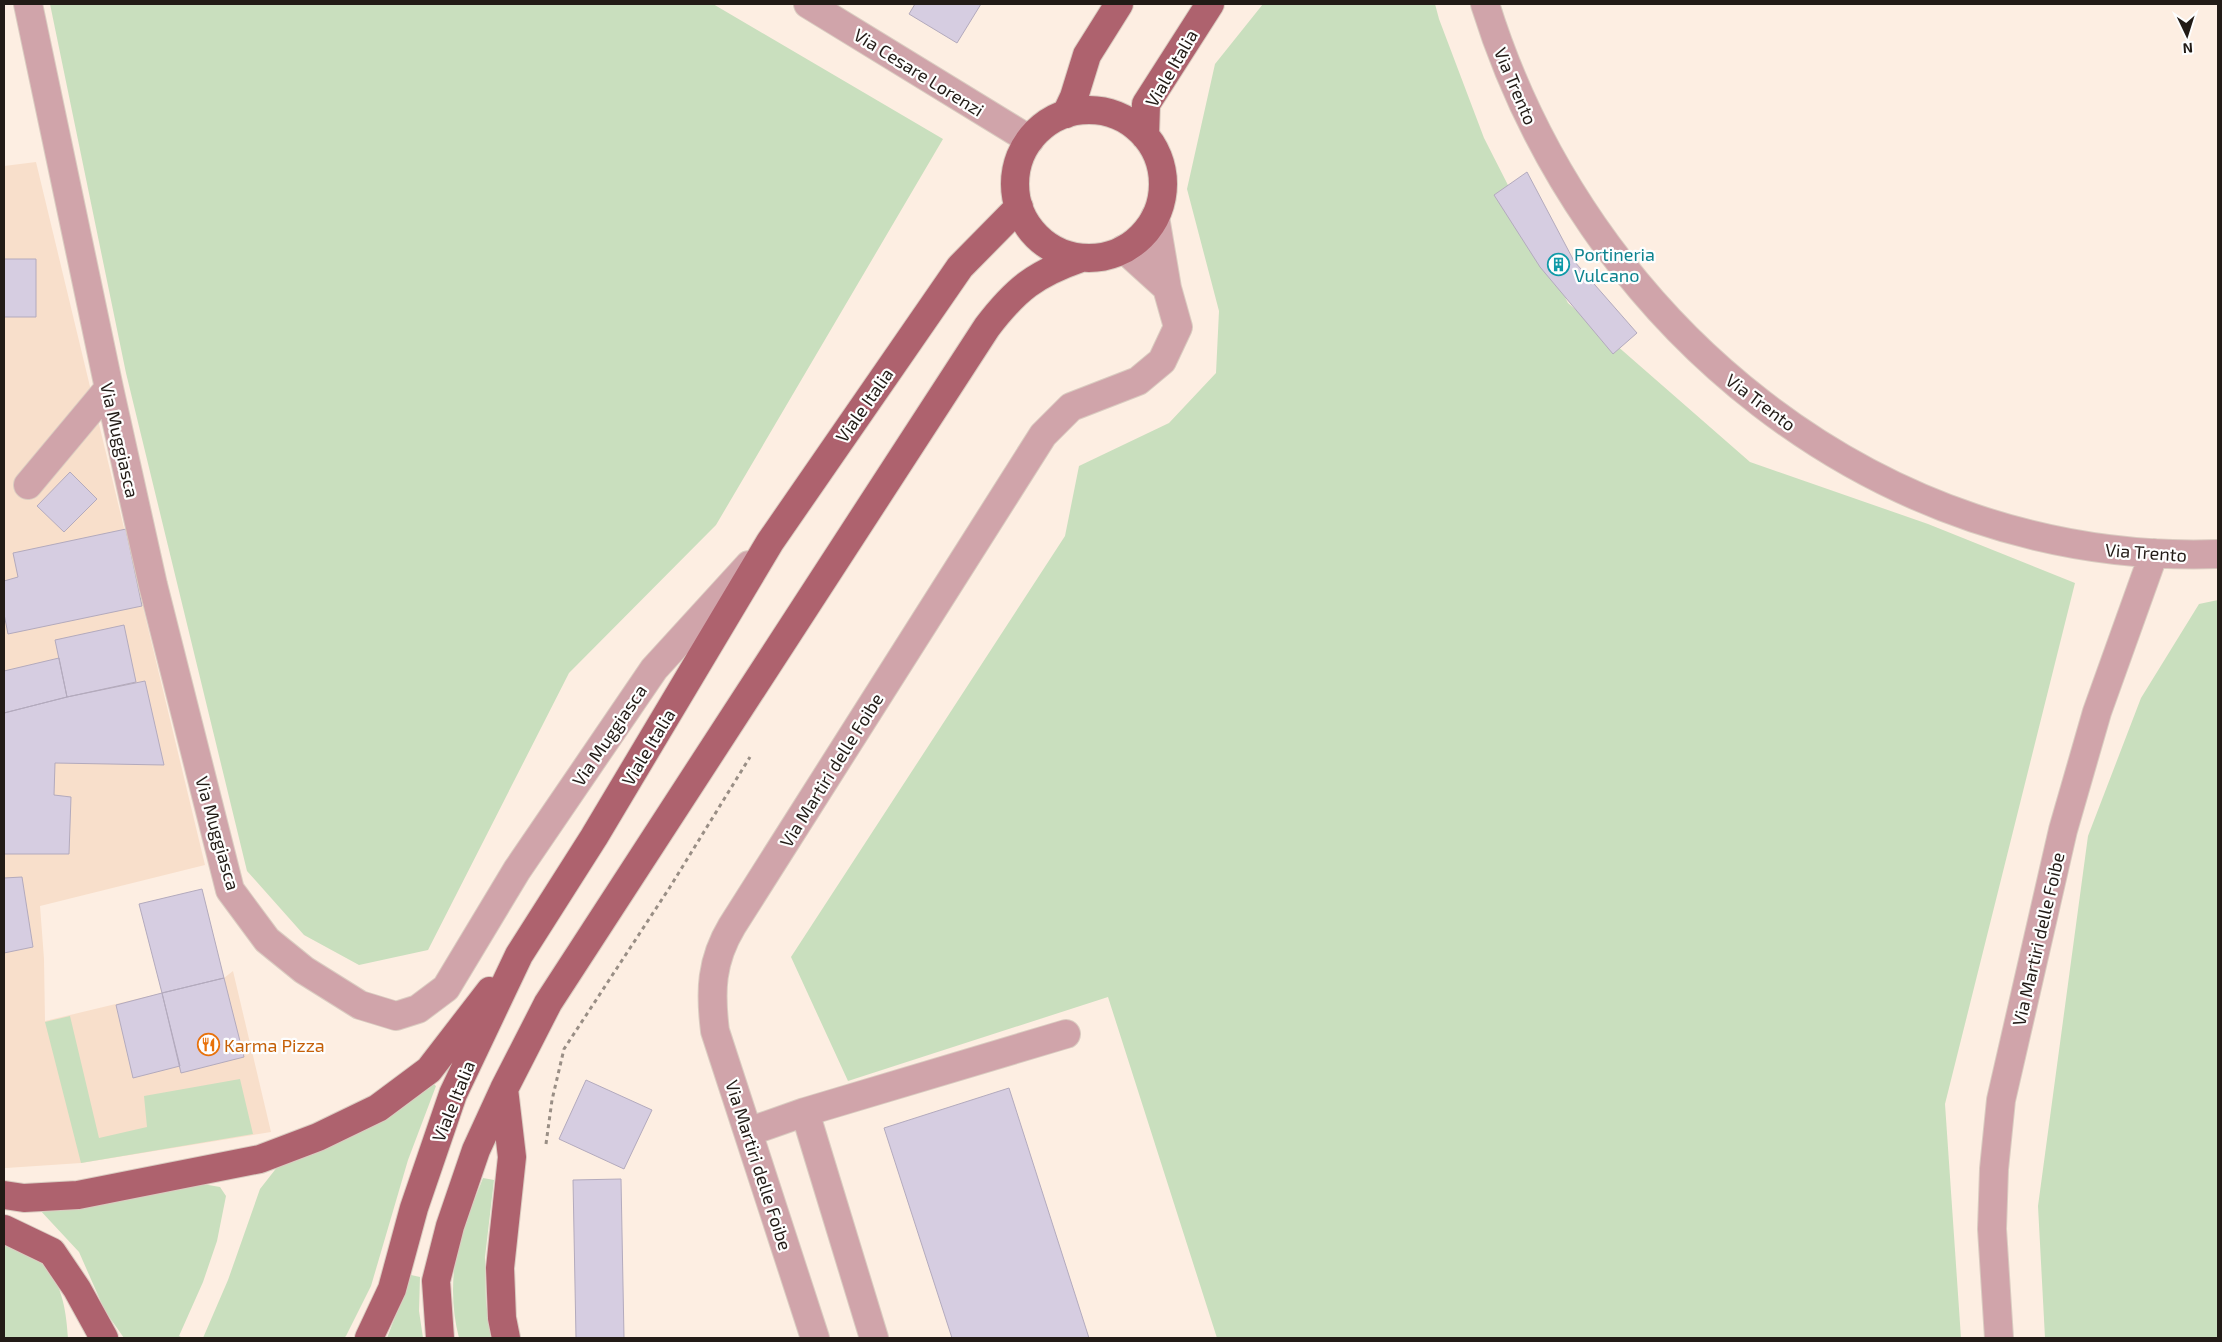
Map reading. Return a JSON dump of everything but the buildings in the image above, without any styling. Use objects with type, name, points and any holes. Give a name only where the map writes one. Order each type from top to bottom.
[{"type":"main road","points":[[1066,114],[1074,97],[1087,54],[1119,4]]},
{"type":"main road","name":"Viale Italia","points":[[1145,136],[1146,104],[1210,4]]},
{"type":"main road","name":"Viale Italia","points":[[440,1338],[436,1281],[450,1226],[476,1150],[504,1089],[548,1003],[987,327],[1007,300],[1032,280],[1055,267],[1081,258],[1109,255],[1124,249],[1141,236],[1155,217],[1161,199],[1162,175],[1155,152],[1145,136],[1126,120],[1106,113],[1086,110],[1066,114],[1048,122],[1030,140],[1020,159],[1016,172],[1015,193],[1018,207],[1028,226],[1042,241],[1060,252],[1081,258]]},
{"type":"main road","name":"Viale Italia","points":[[369,1338],[392,1289],[414,1208],[453,1094],[519,955],[594,837],[770,542],[960,267],[1018,207]]},
{"type":"main road","points":[[4,1195],[24,1198],[87,1193],[260,1159],[318,1137],[378,1108],[429,1070],[519,955]]},
{"type":"main road","points":[[504,1089],[512,1157],[500,1268],[502,1318],[506,1338]]},
{"type":"main road","points":[[4,1229],[52,1252],[77,1289],[104,1338]]},
{"type":"main road","points":[[77,1289],[81,1338]]},
{"type":"street","name":"Via Muggiasca","points":[[28,4],[108,388],[153,585],[230,890],[268,940],[304,970],[360,1005],[396,1016],[418,1009],[446,988],[517,870],[654,669],[770,542]]},
{"type":"street","name":"Via Cesare Lorenzi","points":[[808,4],[1030,140]]},
{"type":"street","name":"Via Trento","points":[[1485,4],[1502,54],[1522,103],[1559,175],[1619,264],[1653,304],[1697,349],[1744,390],[1794,428],[1881,480],[1946,509],[1979,521],[2047,540],[2082,547],[2154,553],[2218,554]]},
{"type":"street","name":"Via Martiri delle Foibe","points":[[815,1338],[715,1031],[711,999],[714,966],[723,940],[1043,435],[1071,407],[1138,381],[1162,361],[1178,328],[1167,288],[1155,217]]},
{"type":"street","points":[[1124,249],[1167,288]]},
{"type":"street","points":[[28,485],[108,388]]},
{"type":"street","name":"Via Martiri delle Foibe","points":[[1999,1338],[1992,1229],[1994,1169],[2001,1100],[2063,830],[2097,712],[2154,553]]},
{"type":"street","points":[[748,1132],[805,1112],[1066,1034]]},
{"type":"street","points":[[805,1112],[874,1338]]},
{"type":"path","points":[[545,1147],[552,1100],[564,1049],[670,887]]},
{"type":"shaded area","points":[[36,162],[205,865],[40,906],[44,959],[45,1021],[224,978],[233,971],[271,1132],[81,1163],[4,1168],[4,166]]},
{"type":"green space","points":[[50,4],[713,4],[943,139],[716,525],[569,673],[428,950],[359,965],[304,935],[247,871],[126,373]]},
{"type":"green space","points":[[1263,4],[1435,4],[1484,138],[1568,303],[1750,462],[1928,524],[2075,583],[1945,1104],[1961,1338],[1217,1338],[1108,997],[848,1081],[791,957],[1065,536],[1079,466],[1169,423],[1216,373],[1219,311],[1187,189],[1215,64]]},
{"type":"green space","points":[[2218,600],[2218,1338],[2045,1338],[2038,1206],[2088,836],[2141,698],[2199,604]]},
{"type":"green space","points":[[70,1016],[99,1138],[147,1127],[144,1096],[240,1079],[253,1134],[81,1163],[45,1022]]},
{"type":"green space","points":[[430,1081],[436,1086],[408,1160],[371,1286],[346,1336],[344,1338],[203,1338],[228,1280],[260,1189],[278,1166]]},
{"type":"green space","points":[[483,1178],[494,1180],[485,1257],[486,1302],[491,1338],[459,1338],[453,1303],[454,1266],[464,1227]]},
{"type":"green space","points":[[185,1181],[220,1187],[226,1196],[217,1241],[203,1282],[179,1336],[183,1338],[124,1338],[105,1311],[79,1252],[38,1208]]},
{"type":"green space","points":[[4,1242],[35,1257],[47,1268],[53,1277],[64,1306],[68,1338],[4,1338]]},
{"type":"green space","points":[[411,1275],[420,1277],[419,1311],[423,1338],[387,1338]]},
{"type":"place","name":"Portineria Vulcano","points":[[1558,264]]},
{"type":"place","name":"Karma Pizza","points":[[208,1045]]}]
